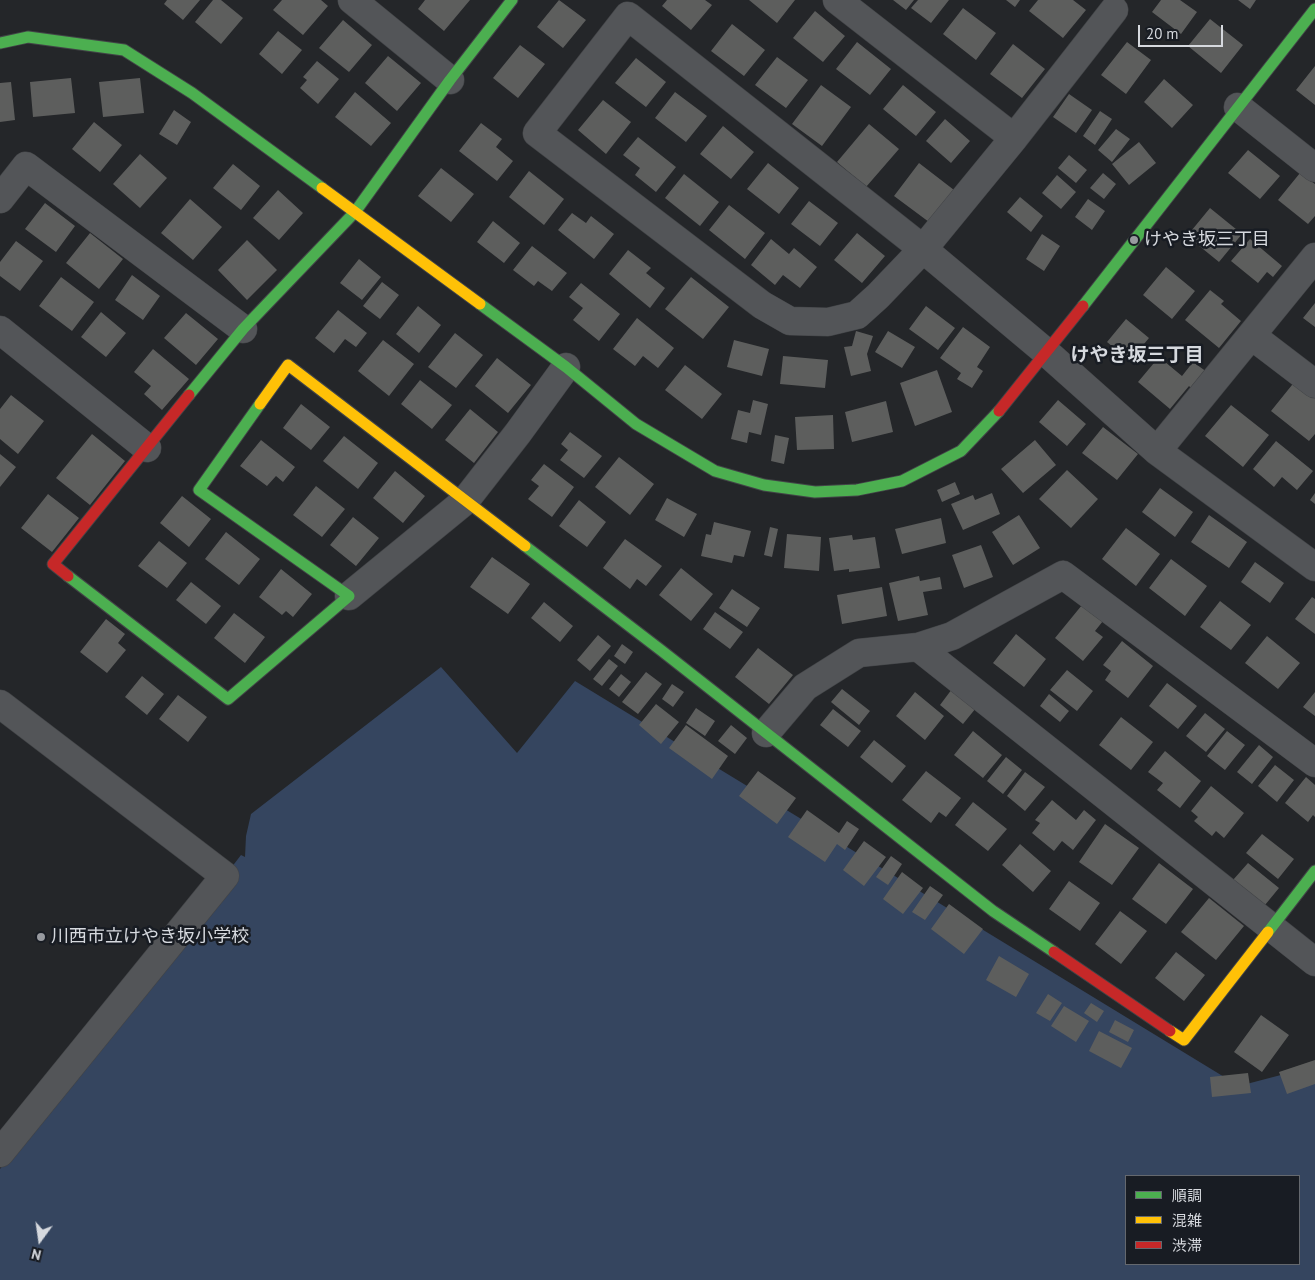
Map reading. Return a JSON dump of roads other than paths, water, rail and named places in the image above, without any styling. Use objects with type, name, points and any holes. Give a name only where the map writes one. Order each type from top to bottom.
[{"type":"street","points":[[352,0],[450,80]]},
{"type":"street","points":[[512,0],[450,80],[355,212],[243,329],[53,564],[228,699],[465,501],[566,367]]},
{"type":"street","points":[[837,0],[1014,138]]},
{"type":"street","points":[[1112,3],[1014,138],[923,249],[857,315],[828,322],[790,321],[762,305],[536,133],[634,8],[923,249],[1047,352],[1157,451],[1315,567]]},
{"type":"street","points":[[0,43],[28,37],[124,50],[192,93],[355,212],[566,367],[636,424],[715,471],[764,485],[815,492],[857,490],[902,481],[961,451],[1002,408],[1047,352],[1315,9]]},
{"type":"street","points":[[1238,107],[1315,168]]},
{"type":"street","points":[[0,199],[26,166],[243,329]]},
{"type":"street","points":[[1157,451],[1315,257]]},
{"type":"street","points":[[0,330],[147,448]]},
{"type":"street","points":[[1252,336],[1315,384]]},
{"type":"street","points":[[349,596],[199,490],[288,365],[766,733],[993,911],[1184,1040],[1315,870]]},
{"type":"street","points":[[766,733],[805,687],[859,653],[918,647],[952,636],[1063,575],[1315,763]]},
{"type":"street","points":[[918,647],[1315,962]]},
{"type":"street","points":[[0,704],[225,876],[0,1153]]},
{"type":"place","name":"けやき坂三丁目","points":[[1134,240]]},
{"type":"place","name":"川西市立けやき坂小学校","points":[[41,937]]},
{"type":"district","name":"けやき坂三丁目","points":[[1137,356]]}]
